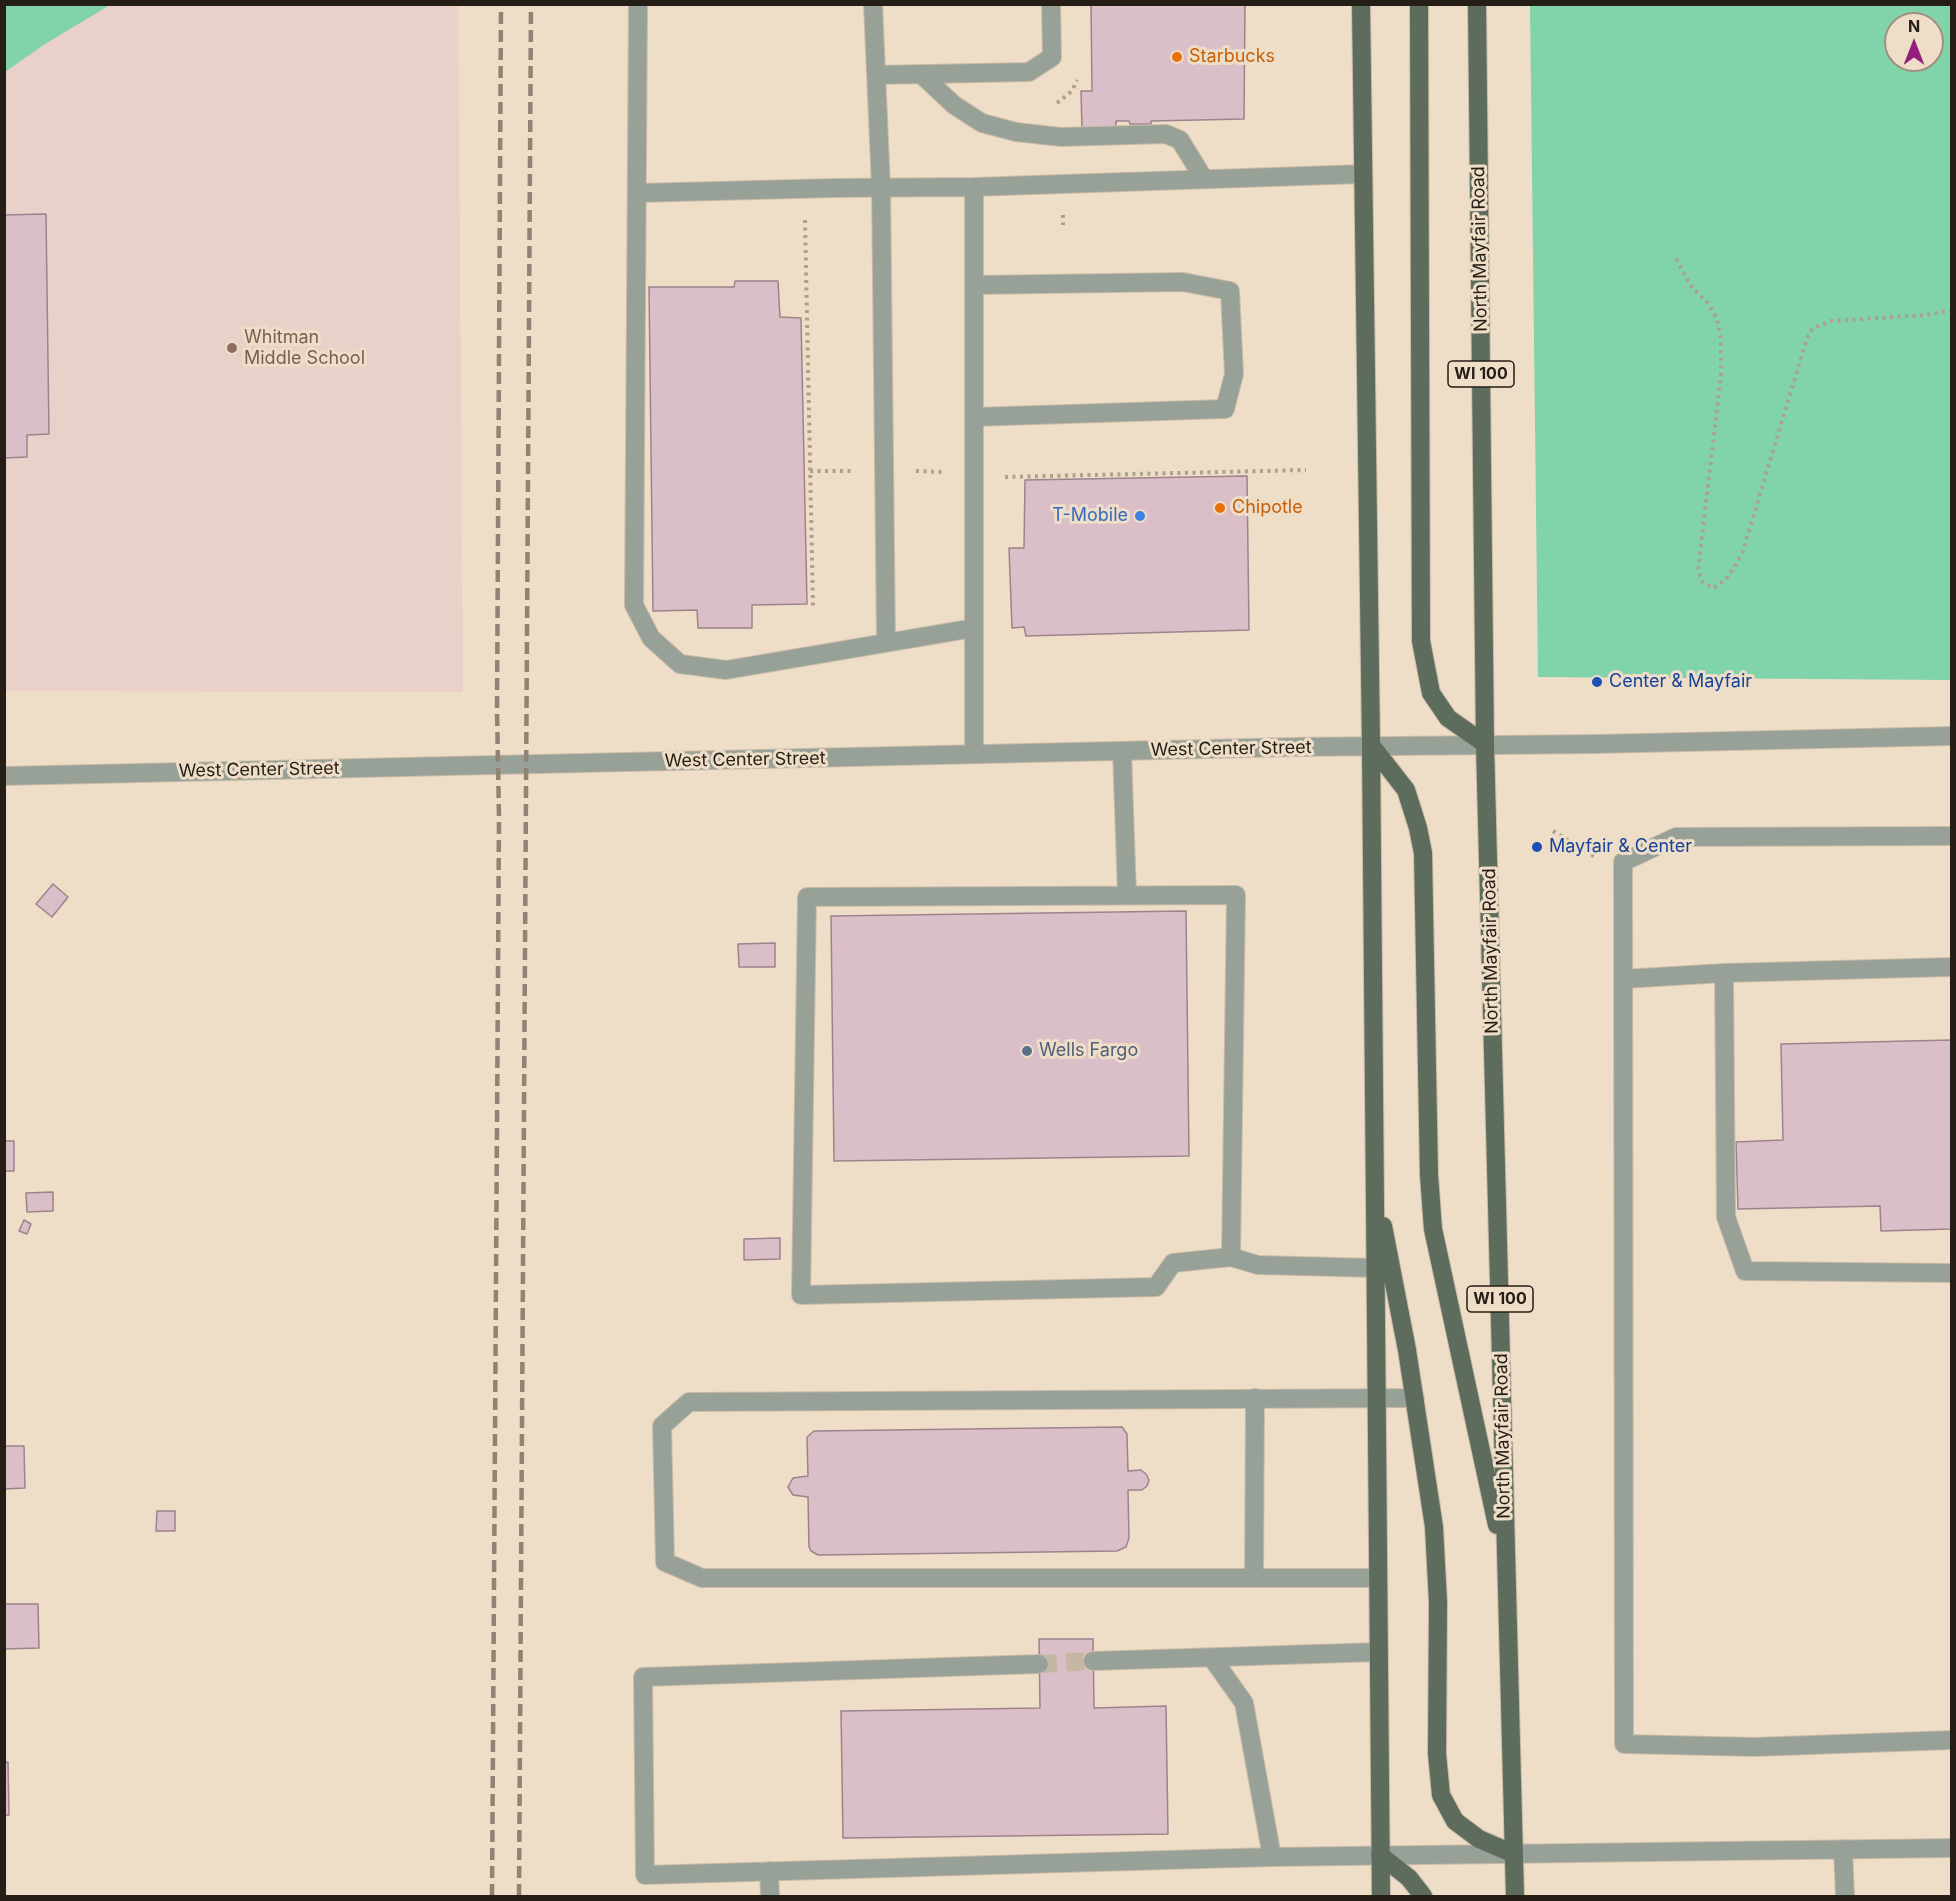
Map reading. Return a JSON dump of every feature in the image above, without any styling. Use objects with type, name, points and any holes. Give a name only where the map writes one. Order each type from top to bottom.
[{"type":"main road","points":[[1360,4],[1371,745],[1381,1896]]},
{"type":"main road","points":[[1419,4],[1421,641],[1431,693],[1448,718],[1485,744]]},
{"type":"main road","name":"North Mayfair Road","points":[[1477,4],[1485,744],[1515,1896]]},
{"type":"main road","points":[[1371,745],[1406,790],[1419,828],[1429,1174],[1433,1229],[1506,1567]]},
{"type":"main road","points":[[1374,1180],[1415,1398],[1434,1527],[1438,1602],[1437,1754],[1441,1795],[1455,1821],[1479,1839],[1514,1854]]},
{"type":"main road","points":[[1380,1855],[1409,1878],[1423,1896]]},
{"type":"street","points":[[638,4],[634,605],[651,638],[680,664],[726,670],[974,628]]},
{"type":"street","points":[[873,4],[881,188],[886,642]]},
{"type":"street","points":[[876,75],[1029,72],[1052,57],[1051,4]]},
{"type":"street","points":[[921,74],[954,105],[982,123],[1016,132],[1061,136],[1166,134],[1180,140],[1204,179]]},
{"type":"street","points":[[637,193],[974,188],[1363,174]]},
{"type":"street","points":[[974,188],[974,754]]},
{"type":"street","points":[[974,285],[1183,282],[1230,291],[1234,374],[1225,409],[974,417]]},
{"type":"street","name":"West Center Street","points":[[4,776],[1371,745],[1596,744],[1952,736]]},
{"type":"street","points":[[1122,751],[1127,895]]},
{"type":"street","points":[[1952,836],[1676,837],[1623,862],[1624,1744],[1755,1747],[1952,1740]]},
{"type":"street","points":[[1231,1257],[1236,895],[807,897],[801,1295],[1156,1287],[1173,1263],[1231,1257],[1258,1266],[1375,1268]]},
{"type":"street","points":[[1623,979],[1724,973],[1952,967]]},
{"type":"street","points":[[1724,973],[1726,1217],[1745,1271],[1952,1273]]},
{"type":"street","points":[[1254,1578],[1255,1398]]},
{"type":"street","points":[[1378,1578],[702,1578],[665,1562],[662,1426],[689,1401],[1415,1398]]},
{"type":"street","points":[[1093,1661],[1378,1652]]},
{"type":"street","points":[[1212,1658],[1244,1703],[1272,1857]]},
{"type":"street","points":[[1039,1664],[643,1677],[645,1875],[1272,1857],[1952,1848]]},
{"type":"street","points":[[1843,1849],[1845,1896]]},
{"type":"street","points":[[770,1871],[770,1896]]},
{"type":"path","points":[[813,606],[805,220],[815,220]]},
{"type":"path","points":[[1676,260],[1692,288],[1708,303],[1717,319],[1721,339],[1721,375],[1698,570],[1703,583],[1714,588],[1728,577],[1742,554],[1807,338],[1813,328],[1831,321],[1926,315],[1952,310]]},
{"type":"path","points":[[1005,488],[1005,476],[1306,470]]},
{"type":"path","points":[[810,471],[853,471]]},
{"type":"path","points":[[910,471],[949,472]]},
{"type":"path","points":[[1553,831],[1623,874]]},
{"type":"shaded area","name":"Whitman Middle School","points":[[5,5],[458,5],[463,692],[5,691]]},
{"type":"green space","points":[[5,4],[110,5],[45,44],[5,72]]},
{"type":"green space","points":[[1530,5],[1951,5],[1951,680],[1538,677]]},
{"type":"building","points":[[1091,4],[1245,4],[1244,119],[1151,121],[1151,124],[1116,121],[1116,130],[1082,130],[1081,91],[1092,91]]},
{"type":"building","points":[[46,214],[49,434],[27,435],[27,457],[4,458],[4,215]]},
{"type":"building","points":[[735,281],[778,281],[780,317],[801,318],[807,604],[752,605],[752,628],[698,628],[697,610],[653,611],[649,287],[734,287]]},
{"type":"building","points":[[1247,476],[1249,630],[1026,636],[1024,627],[1012,628],[1009,548],[1024,548],[1025,480]]},
{"type":"building","points":[[53,884],[68,897],[52,917],[36,904]]},
{"type":"building","points":[[1186,911],[1189,1156],[834,1161],[831,916]]},
{"type":"building","points":[[775,943],[775,967],[739,967],[738,944]]},
{"type":"building","points":[[1952,1040],[1952,1229],[1881,1231],[1880,1206],[1738,1209],[1736,1142],[1783,1140],[1781,1044]]},
{"type":"building","points":[[4,1141],[14,1141],[14,1171],[4,1171]]},
{"type":"building","points":[[53,1192],[53,1211],[27,1212],[26,1193]]},
{"type":"building","points":[[24,1220],[31,1224],[27,1234],[19,1231]]},
{"type":"building","points":[[780,1238],[780,1259],[744,1260],[744,1239]]},
{"type":"building","points":[[1122,1427],[1127,1434],[1128,1471],[1141,1470],[1149,1480],[1147,1486],[1142,1490],[1128,1490],[1129,1538],[1126,1547],[1117,1551],[818,1555],[809,1547],[808,1497],[793,1495],[788,1487],[793,1478],[808,1476],[807,1437],[814,1431]]},
{"type":"building","points":[[4,1446],[24,1446],[25,1488],[4,1489]]},
{"type":"building","points":[[157,1511],[175,1511],[175,1531],[156,1531]]},
{"type":"building","points":[[4,1604],[38,1604],[39,1648],[4,1649]]},
{"type":"building","points":[[1039,1639],[1093,1639],[1094,1708],[1166,1706],[1168,1834],[843,1838],[841,1711],[1040,1708]]},
{"type":"building","points":[[4,1762],[8,1762],[9,1815],[4,1815]]},
{"type":"tunnel","points":[[1039,1664],[1093,1661]]},
{"type":"railway","points":[[492,1896],[499,817],[497,710],[501,4]]},
{"type":"railway","points":[[519,1896],[531,4]]},
{"type":"place","name":"Starbucks","points":[[1177,57]]},
{"type":"place","name":"Whitman Middle School","points":[[232,348]]},
{"type":"place","name":"Chipotle","points":[[1220,508]]},
{"type":"place","name":"T-Mobile","points":[[1140,516]]},
{"type":"place","name":"Center & Mayfair","points":[[1597,682]]},
{"type":"place","name":"Mayfair & Center","points":[[1537,847]]},
{"type":"place","name":"Wells Fargo","points":[[1027,1051]]}]
